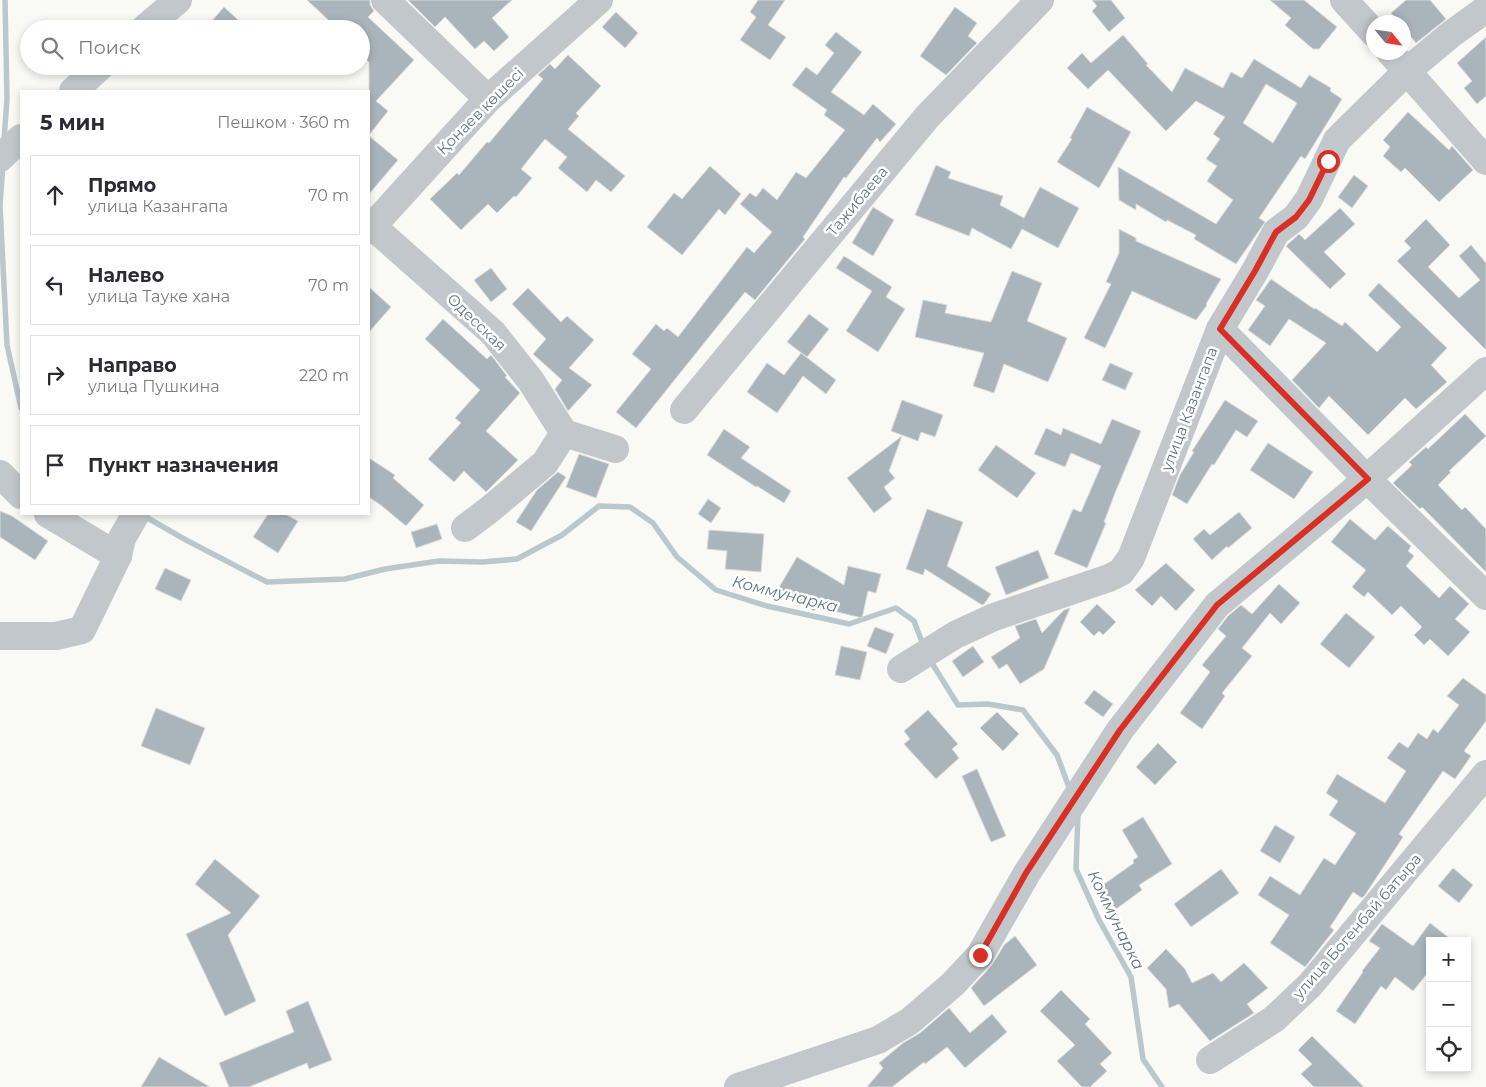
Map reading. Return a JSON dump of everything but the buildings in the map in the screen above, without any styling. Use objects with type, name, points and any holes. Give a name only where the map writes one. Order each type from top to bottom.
[{"type":"street","points":[[155,20],[178,0]]},
{"type":"street","points":[[385,0],[488,99]]},
{"type":"street","name":"Қонаев көшесі","points":[[370,228],[488,99],[599,0]]},
{"type":"street","name":"Тажибаева","points":[[684,410],[927,117],[1040,0]]},
{"type":"street","points":[[1344,0],[1366,24]]},
{"type":"street","name":"улица Казангапа","points":[[917,659],[955,635],[994,617],[1109,578],[1121,572],[1131,558],[1220,329],[1276,232],[1296,217],[1309,200],[1337,140],[1399,62],[1450,34],[1486,9]]},
{"type":"street","points":[[1399,62],[1486,161]]},
{"type":"street","points":[[74,90],[90,75]]},
{"type":"street","points":[[0,158],[20,139]]},
{"type":"street","name":"Одесская","points":[[370,228],[494,333],[531,380],[564,434]]},
{"type":"street","points":[[1220,329],[1486,596]]},
{"type":"street","points":[[758,1084],[878,1040],[910,1021],[953,984],[980,955],[1026,873],[1120,730],[1217,605],[1368,479],[1486,371]]},
{"type":"street","points":[[465,528],[545,463],[564,434],[615,449]]},
{"type":"street","points":[[0,474],[20,494]]},
{"type":"street","points":[[50,515],[120,547]]},
{"type":"street","points":[[0,636],[56,636],[82,630],[136,515]]},
{"type":"street","name":"улица Богенбай батыра","points":[[1210,1060],[1274,1018],[1310,985],[1486,774]]},
{"type":"waterway","name":"Коммунарка","points":[[4,140],[7,99],[5,0]]},
{"type":"waterway","name":"Коммунарка","points":[[0,205],[3,164]]},
{"type":"waterway","name":"Коммунарка","points":[[0,206],[7,345],[20,404]]},
{"type":"waterway","name":"Коммунарка","points":[[144,516],[267,582],[345,579],[385,569],[439,561],[483,562],[517,559],[562,535],[599,506],[630,507],[653,523],[677,557],[716,590],[767,606],[849,624],[896,608],[914,621],[924,647]]},
{"type":"waterway","name":"Коммунарка","points":[[930,660],[958,705],[988,704],[1023,710],[1057,755],[1070,790]]},
{"type":"waterway","name":"Коммунарка","points":[[1078,813],[1076,869],[1099,920],[1131,977],[1143,1059],[1162,1087]]},
{"type":"route","points":[[980,955],[1026,873],[1120,730],[1217,605],[1368,479],[1220,329],[1276,232],[1296,217],[1309,200],[1328,161]]}]
